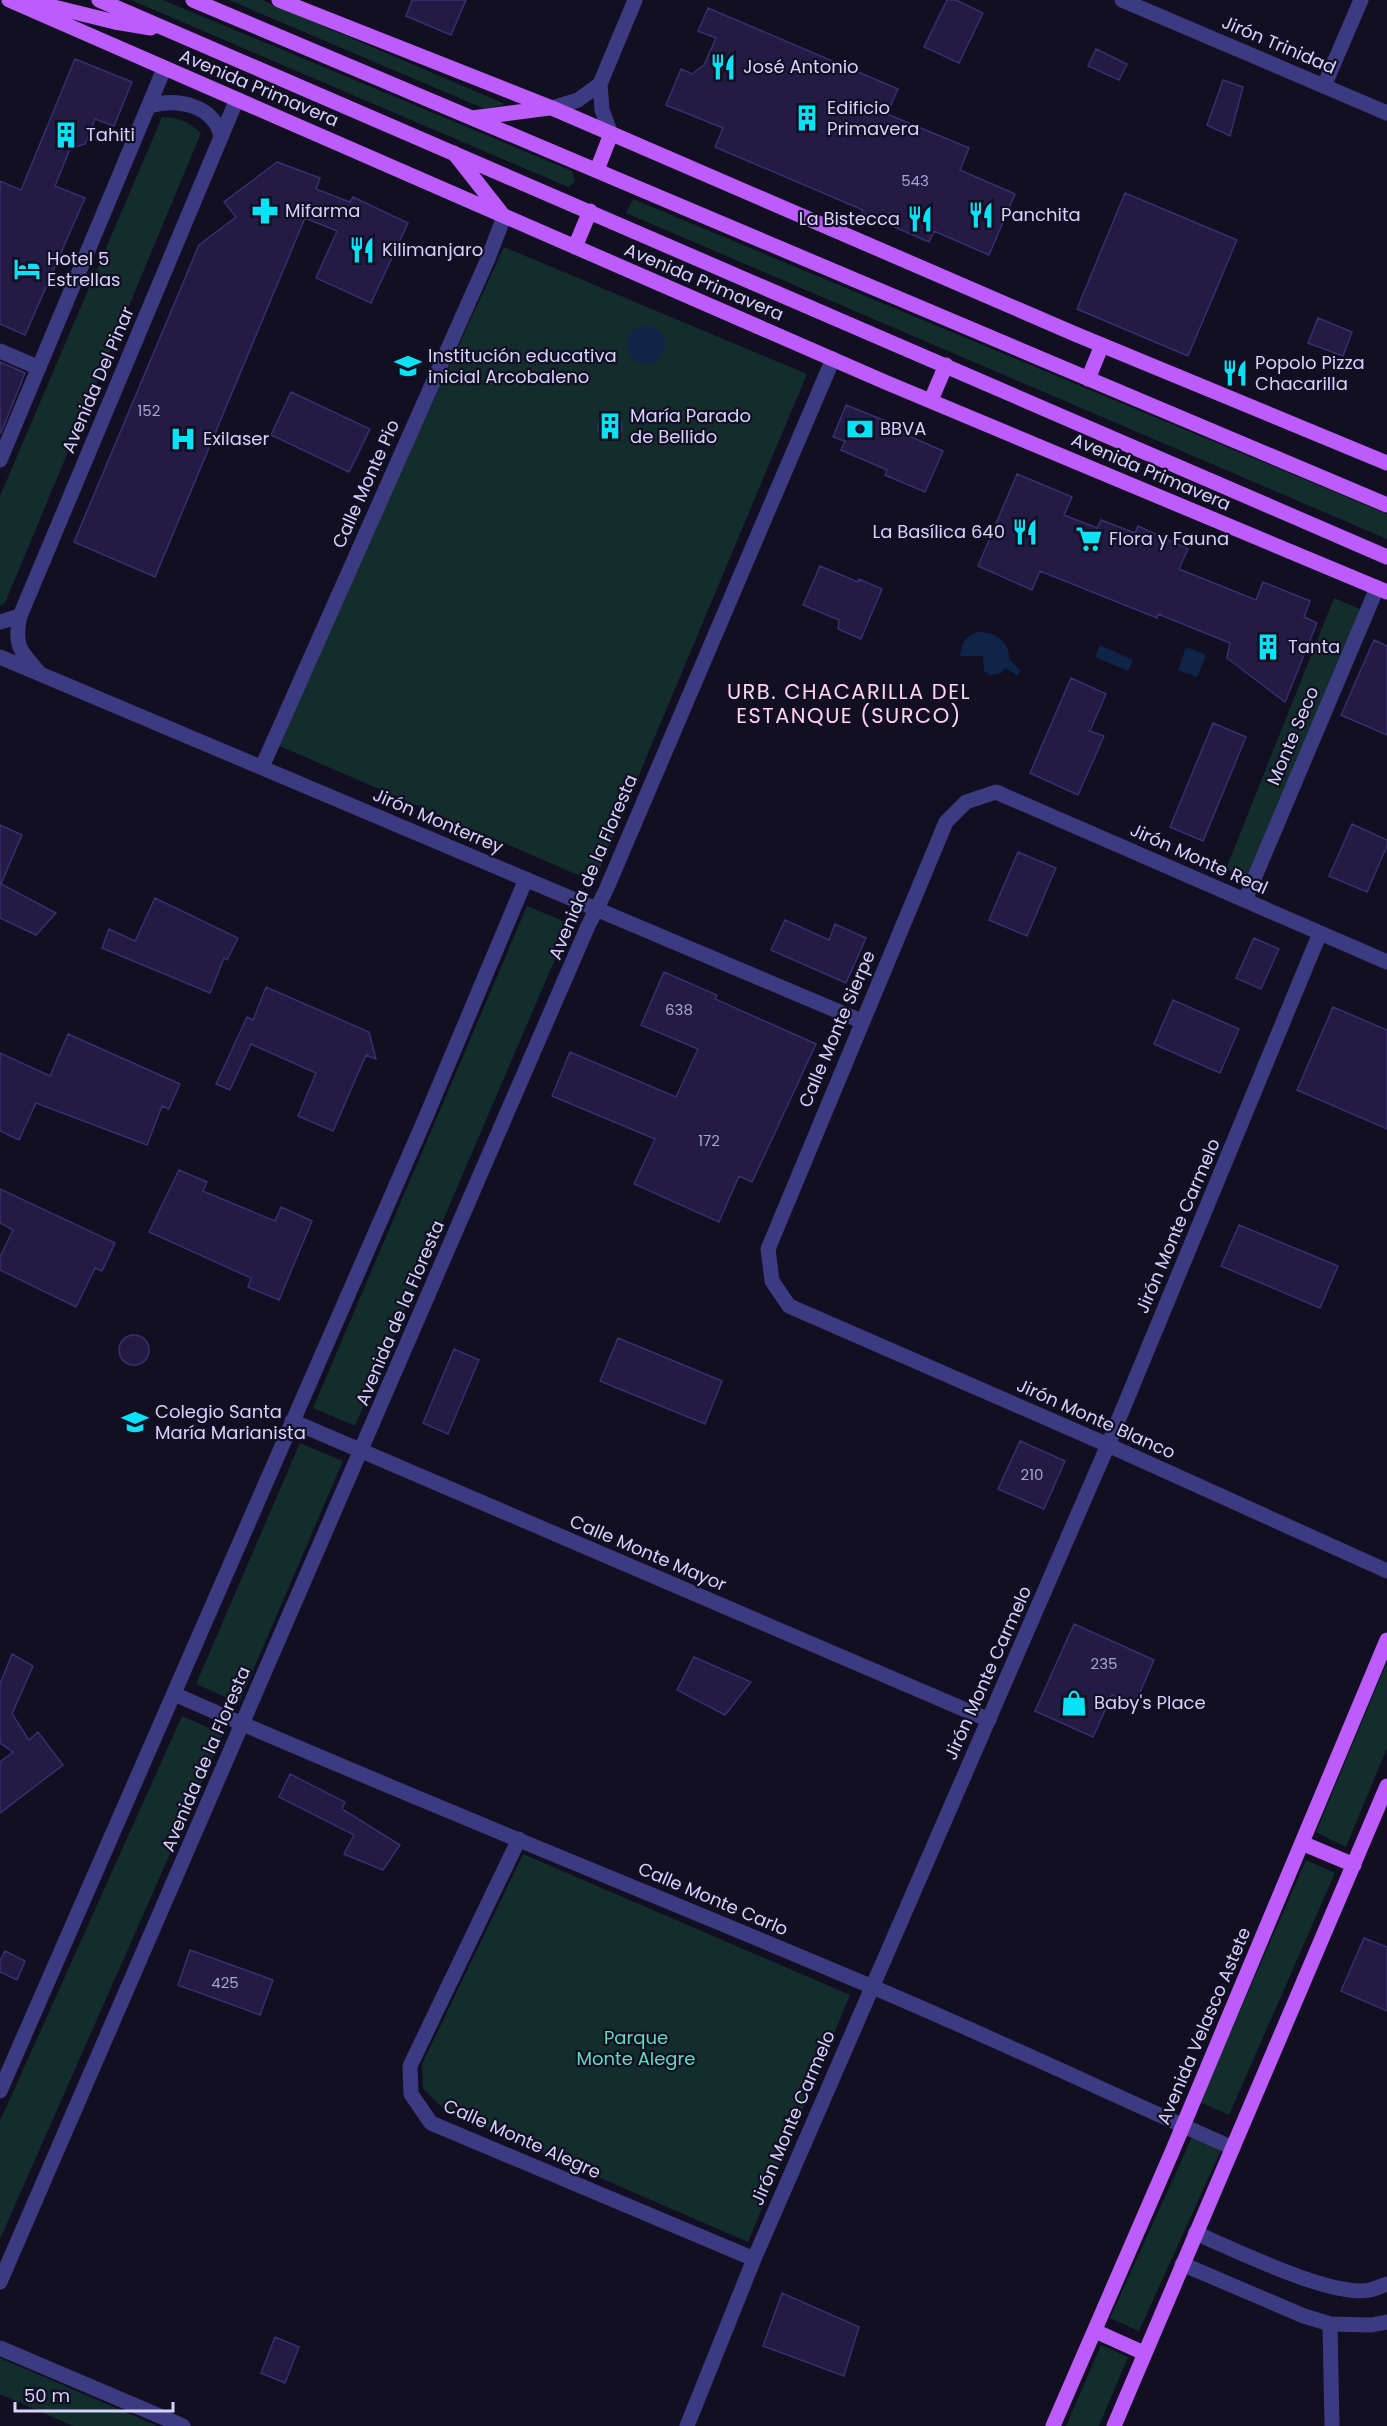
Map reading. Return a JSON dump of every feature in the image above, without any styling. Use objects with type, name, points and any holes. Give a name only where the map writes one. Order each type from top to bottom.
[{"type":"main road","name":"Avenida Primavera","points":[[9,0],[833,359],[1382,590]]},
{"type":"main road","points":[[27,0],[115,22],[178,33]]},
{"type":"main road","name":"Avenida Primavera","points":[[99,0],[1387,556]]},
{"type":"main road","points":[[193,0],[1387,505]]},
{"type":"main road","points":[[288,2],[552,108],[1102,345],[1387,463]]},
{"type":"main road","points":[[470,118],[552,108]]},
{"type":"main road","points":[[597,170],[611,134]]},
{"type":"main road","points":[[452,151],[504,217]]},
{"type":"main road","points":[[575,247],[590,211]]},
{"type":"main road","points":[[1088,379],[1102,345]]},
{"type":"main road","points":[[931,400],[946,365]]},
{"type":"main road","name":"Avenida Velasco Astete","points":[[1053,2426],[1184,2126],[1387,1640]]},
{"type":"main road","points":[[1114,2426],[1387,1786]]},
{"type":"main road","points":[[1302,1843],[1354,1865]]},
{"type":"main road","points":[[1095,2331],[1144,2353]]},
{"type":"street","points":[[611,134],[602,110],[600,84],[635,0]]},
{"type":"street","name":"Jirón Trinidad","points":[[1122,0],[1387,112]]},
{"type":"street","points":[[1324,86],[1361,0]]},
{"type":"street","points":[[0,460],[164,69]]},
{"type":"street","points":[[552,108],[578,100],[600,84]]},
{"type":"street","name":"Avenida Del Pinar","points":[[39,673],[17,645],[16,634],[20,616],[237,99]]},
{"type":"street","points":[[149,106],[177,101],[191,105],[204,112],[219,128],[221,136]]},
{"type":"street","name":"Calle Monte Pio","points":[[262,767],[504,217]]},
{"type":"street","points":[[0,351],[39,368]]},
{"type":"street","name":"Avenida de la Floresta","points":[[0,2282],[606,890],[833,359]]},
{"type":"street","name":"Monte Seco","points":[[1245,900],[1382,590]]},
{"type":"street","points":[[0,622],[20,616]]},
{"type":"street","name":"Jirón Monterrey","points":[[0,657],[861,1021]]},
{"type":"street","name":"Jirón Monte Real","points":[[996,792],[1387,962]]},
{"type":"street","name":"Calle Monte Sierpe","points":[[789,1306],[772,1281],[768,1249],[861,1021],[946,822],[966,802],[996,792]]},
{"type":"street","points":[[0,2091],[425,1119],[526,879]]},
{"type":"street","name":"Jirón Monte Carmelo","points":[[687,2426],[754,2259],[1108,1445],[1320,933]]},
{"type":"street","name":"Jirón Monte Blanco","points":[[789,1306],[1108,1445],[1387,1571]]},
{"type":"street","name":"Calle Monte Mayor","points":[[292,1421],[989,1720]]},
{"type":"street","name":"Calle Monte Carlo","points":[[174,1694],[872,1986],[1233,2148]]},
{"type":"street","name":"Calle Monte Alegre","points":[[519,1839],[410,2066],[411,2094],[431,2123],[754,2259]]},
{"type":"street","points":[[1195,2233],[1312,2282],[1343,2289],[1368,2290],[1387,2284]]},
{"type":"street","points":[[1182,2264],[1304,2316],[1330,2324],[1371,2325],[1387,2322]]},
{"type":"street","points":[[1330,2324],[1332,2426]]},
{"type":"street","points":[[0,2348],[183,2426]]},
{"type":"green space","points":[[131,0],[163,0],[572,171],[575,182],[568,187]]},
{"type":"green space","points":[[229,0],[262,0],[505,104],[485,109]]},
{"type":"green space","points":[[162,117],[183,121],[201,133],[5,603],[0,606],[0,496]]},
{"type":"green space","points":[[633,199],[1387,514],[1387,539],[626,213]]},
{"type":"green space","points":[[504,247],[807,374],[594,882],[275,744]]},
{"type":"green space","points":[[1334,598],[1367,612],[1259,883],[1226,869]]},
{"type":"green space","points":[[527,906],[570,924],[355,1426],[313,1408]]},
{"type":"green space","points":[[300,1443],[343,1461],[239,1703],[196,1684]]},
{"type":"green space","points":[[1387,1662],[1387,1748],[1346,1847],[1316,1832]]},
{"type":"green space","points":[[182,1716],[223,1734],[0,2239],[0,2121]]},
{"type":"green space","name":"Parque Monte Alegre","points":[[523,1854],[850,1995],[748,2242],[446,2111],[423,2088],[422,2064]]},
{"type":"green space","points":[[1306,1860],[1335,1873],[1229,2115],[1200,2102]]},
{"type":"green space","points":[[1193,2135],[1222,2148],[1139,2331],[1110,2318]]},
{"type":"green space","points":[[1101,2345],[1128,2357],[1099,2426],[1066,2426]]},
{"type":"green space","points":[[0,2358],[158,2426],[73,2426],[0,2394]]},
{"type":"water","points":[[646,326],[660,331],[665,345],[660,359],[646,364],[632,359],[627,345],[632,331]]},
{"type":"water","points":[[978,632],[995,636],[1004,643],[1009,659],[1021,671],[1017,675],[1005,668],[1001,673],[990,675],[984,671],[983,656],[960,656],[965,641],[970,635]]},
{"type":"water","points":[[1100,645],[1133,660],[1128,671],[1095,657]]},
{"type":"water","points":[[1186,647],[1206,655],[1197,677],[1178,670]]},
{"type":"building","points":[[412,0],[466,0],[451,35],[406,16]]},
{"type":"building","points":[[947,0],[956,0],[983,13],[959,63],[924,47]]},
{"type":"building","points":[[708,8],[898,89],[887,114],[969,148],[960,170],[1015,194],[989,255],[934,231],[929,242],[862,213],[863,210],[715,147],[723,128],[666,105],[681,69],[692,74],[704,65],[716,38],[698,31]]},
{"type":"building","points":[[1096,49],[1127,64],[1119,80],[1088,66]]},
{"type":"building","points":[[75,59],[132,82],[114,126],[95,119],[85,144],[70,149],[55,186],[85,198],[25,335],[0,324],[0,181],[21,190]]},
{"type":"building","points":[[1223,80],[1243,87],[1230,136],[1207,125]]},
{"type":"building","points":[[277,162],[320,178],[316,189],[350,202],[353,197],[408,223],[371,303],[316,278],[337,231],[305,218],[155,577],[74,542],[199,245],[236,217],[224,202]]},
{"type":"building","points":[[1125,193],[1237,240],[1188,356],[1077,309]]},
{"type":"building","points":[[1318,318],[1352,332],[1343,356],[1308,343]]},
{"type":"building","points":[[0,362],[25,373],[1,433],[0,433]]},
{"type":"building","points":[[291,392],[370,429],[349,472],[271,435]]},
{"type":"building","points":[[846,405],[888,422],[886,426],[943,451],[925,492],[885,475],[887,470],[841,450],[845,441],[833,437]]},
{"type":"building","name":"María Parado de Bellido","points":[[610,415],[619,418],[622,427],[619,436],[610,439],[601,436],[598,427],[601,418]]},
{"type":"building","points":[[1017,474],[1072,497],[1064,515],[1097,528],[1101,520],[1135,533],[1138,526],[1188,549],[1179,569],[1256,600],[1263,582],[1310,601],[1304,617],[1317,623],[1285,702],[1227,658],[1230,643],[1158,614],[1157,618],[1040,571],[1032,590],[978,566]]},
{"type":"building","points":[[820,566],[882,589],[861,639],[838,629],[839,620],[803,605]]},
{"type":"building","points":[[1374,640],[1387,646],[1387,735],[1341,715]]},
{"type":"building","points":[[1071,678],[1106,694],[1090,731],[1104,736],[1078,795],[1030,773]]},
{"type":"building","points":[[1213,723],[1246,737],[1203,841],[1170,827]]},
{"type":"building","points":[[1352,824],[1387,840],[1387,846],[1367,892],[1329,876]]},
{"type":"building","points":[[0,825],[22,835],[1,884],[56,913],[36,935],[0,918]]},
{"type":"building","points":[[1018,852],[1056,868],[1027,936],[989,920]]},
{"type":"building","points":[[155,898],[238,938],[227,960],[224,958],[210,993],[102,948],[109,929],[135,941]]},
{"type":"building","points":[[785,920],[829,940],[835,924],[866,938],[846,983],[771,950]]},
{"type":"building","points":[[1254,938],[1279,949],[1261,989],[1236,978]]},
{"type":"building","points":[[664,972],[717,995],[715,999],[816,1044],[752,1182],[739,1176],[719,1222],[634,1184],[655,1139],[552,1096],[570,1052],[676,1097],[698,1049],[641,1025]]},
{"type":"building","points":[[266,987],[369,1032],[376,1059],[366,1055],[333,1131],[298,1116],[316,1073],[251,1044],[230,1090],[216,1084],[247,1017],[253,1020]]},
{"type":"building","points":[[1173,1000],[1239,1029],[1220,1073],[1154,1044]]},
{"type":"building","points":[[1333,1007],[1387,1030],[1387,1129],[1297,1090]]},
{"type":"building","points":[[68,1034],[180,1084],[169,1109],[162,1106],[147,1145],[36,1103],[19,1140],[0,1131],[0,1053],[50,1076]]},
{"type":"building","points":[[179,1170],[207,1182],[203,1191],[275,1221],[281,1207],[312,1221],[279,1300],[248,1287],[251,1278],[149,1232]]},
{"type":"building","points":[[0,1189],[115,1243],[102,1271],[95,1268],[76,1307],[0,1270],[0,1257],[13,1230],[0,1223]]},
{"type":"building","points":[[1239,1225],[1338,1266],[1320,1308],[1221,1266]]},
{"type":"building","points":[[134,1335],[145,1339],[149,1350],[145,1361],[134,1365],[123,1361],[119,1350],[123,1339]]},
{"type":"building","points":[[618,1338],[722,1381],[705,1424],[600,1381]]},
{"type":"building","points":[[454,1349],[479,1360],[448,1434],[423,1423]]},
{"type":"building","points":[[1020,1441],[1065,1461],[1044,1509],[998,1489]]},
{"type":"building","points":[[1074,1624],[1154,1660],[1135,1704],[1112,1695],[1093,1737],[1035,1711]]},
{"type":"building","points":[[12,1654],[33,1666],[12,1714],[29,1740],[38,1732],[63,1765],[0,1813],[0,1762],[13,1752],[0,1743],[0,1684]]},
{"type":"building","points":[[694,1657],[751,1682],[725,1715],[677,1690]]},
{"type":"building","points":[[290,1774],[345,1802],[342,1809],[400,1845],[383,1870],[344,1854],[354,1835],[279,1797]]},
{"type":"building","points":[[1364,1938],[1387,1947],[1387,2011],[1341,1991]]},
{"type":"building","points":[[190,1950],[273,1980],[260,2015],[178,1985]]},
{"type":"building","points":[[5,1951],[25,1961],[17,1980],[0,1972],[0,1961]]},
{"type":"building","points":[[782,2293],[859,2327],[844,2376],[763,2346]]},
{"type":"building","points":[[275,2337],[299,2347],[285,2383],[261,2373]]},
{"type":"place","name":"José Antonio","points":[[723,67]]},
{"type":"place","name":"Edificio Primavera","points":[[807,118]]},
{"type":"place","name":"Tahiti","points":[[66,135]]},
{"type":"place","name":"Mifarma","points":[[265,211]]},
{"type":"place","name":"Panchita","points":[[981,215]]},
{"type":"place","name":"La Bistecca","points":[[920,219]]},
{"type":"place","name":"Kilimanjaro","points":[[362,250]]},
{"type":"place","name":"Hotel 5 Estrellas","points":[[27,269]]},
{"type":"place","name":"Institución educativa inicial Arcobaleno","points":[[408,366]]},
{"type":"place","name":"Popolo Pizza Chacarilla","points":[[1235,373]]},
{"type":"place","name":"María Parado de Bellido","points":[[610,426]]},
{"type":"place","name":"BBVA","points":[[860,429]]},
{"type":"place","name":"Exilaser","points":[[183,439]]},
{"type":"place","name":"La Basílica 640","points":[[1025,532]]},
{"type":"place","name":"Flora y Fauna","points":[[1089,539]]},
{"type":"place","name":"Tanta","points":[[1268,647]]},
{"type":"place","name":"Colegio Santa María Marianista","points":[[135,1422]]},
{"type":"place","name":"Baby's Place","points":[[1074,1703]]},
{"type":"district","name":"URB. CHACARILLA DEL ESTANQUE (SURCO)","points":[[849,704]]}]
